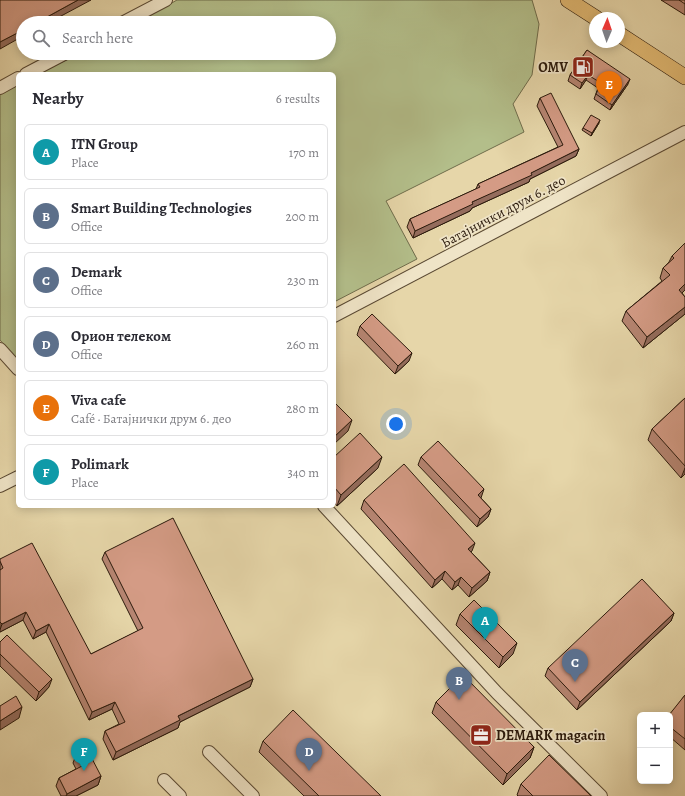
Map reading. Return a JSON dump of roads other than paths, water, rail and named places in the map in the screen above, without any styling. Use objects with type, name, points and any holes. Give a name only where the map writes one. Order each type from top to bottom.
[{"type":"main road","points":[[568,0],[589,14]]},
{"type":"main road","points":[[625,38],[685,77]]},
{"type":"street","points":[[135,16],[166,0]]},
{"type":"street","points":[[30,72],[53,60]]},
{"type":"street","points":[[0,88],[16,79]]},
{"type":"street","name":"Батајнички друм 6. део","points":[[336,315],[685,132]]},
{"type":"street","points":[[0,349],[16,367]]},
{"type":"street","points":[[0,486],[16,478]]},
{"type":"street","points":[[326,508],[497,693],[601,796]]},
{"type":"street","points":[[209,752],[252,796]]},
{"type":"street","points":[[164,780],[180,796]]},
{"type":"place","name":"OMV","points":[[583,67]]},
{"type":"place","name":"Viva cafe","points":[[609,104]]},
{"type":"place","name":"ITN Group","points":[[485,640]]},
{"type":"place","name":"Demark","points":[[575,682]]},
{"type":"place","name":"Smart Building Technologies","points":[[459,700]]},
{"type":"place","name":"DEMARK magacin","points":[[481,735]]},
{"type":"place","name":"Polimark","points":[[84,771]]},
{"type":"place","name":"Орион телеком","points":[[309,771]]}]
